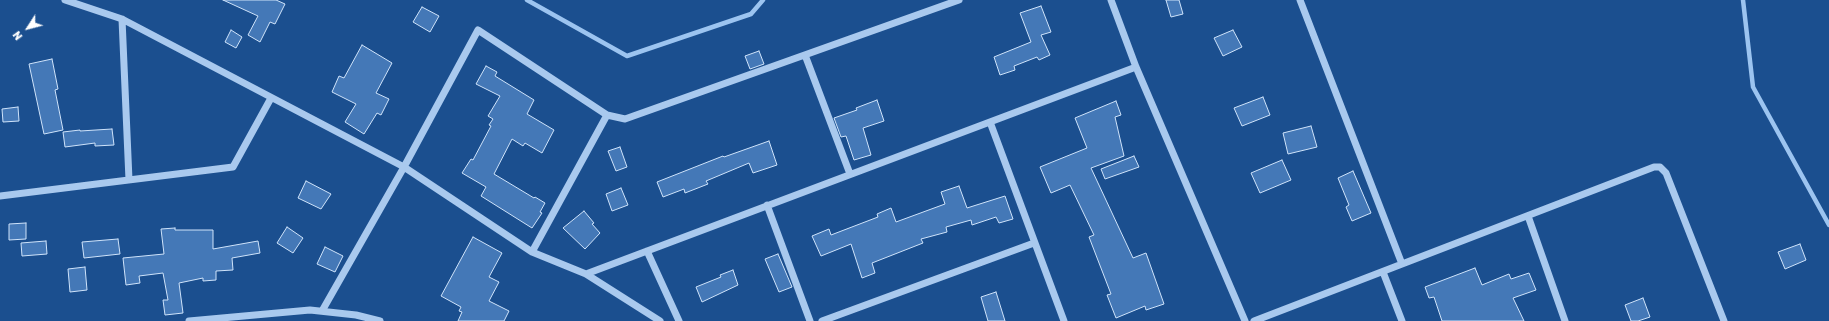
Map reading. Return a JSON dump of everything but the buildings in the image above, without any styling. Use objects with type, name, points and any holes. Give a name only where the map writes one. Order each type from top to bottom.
[{"type":"street","points":[[65,0],[122,19],[404,167],[532,252],[586,274],[660,321]]},
{"type":"street","points":[[322,311],[404,167],[478,30],[607,115],[625,119],[959,0]]},
{"type":"street","points":[[1111,0],[1136,67],[1246,321]]},
{"type":"street","points":[[1300,0],[1402,264]]},
{"type":"street","points":[[122,19],[129,180]]},
{"type":"street","points":[[805,55],[850,174]]},
{"type":"street","points":[[586,274],[1136,67]]},
{"type":"street","points":[[0,196],[233,167],[271,98]]},
{"type":"street","points":[[532,252],[607,115]]},
{"type":"street","points":[[990,122],[1064,321]]},
{"type":"street","points":[[1254,321],[1654,167],[1664,169],[1724,321]]},
{"type":"street","points":[[767,205],[810,321]]},
{"type":"street","points":[[1528,216],[1565,321]]},
{"type":"street","points":[[822,321],[1034,243]]},
{"type":"street","points":[[646,251],[679,321]]},
{"type":"street","points":[[1383,272],[1402,321]]},
{"type":"street","points":[[189,321],[310,310],[356,315],[380,321]]},
{"type":"waterway","points":[[527,0],[627,56],[751,14],[763,0]]},
{"type":"waterway","points":[[1743,0],[1753,87],[1829,225]]}]
